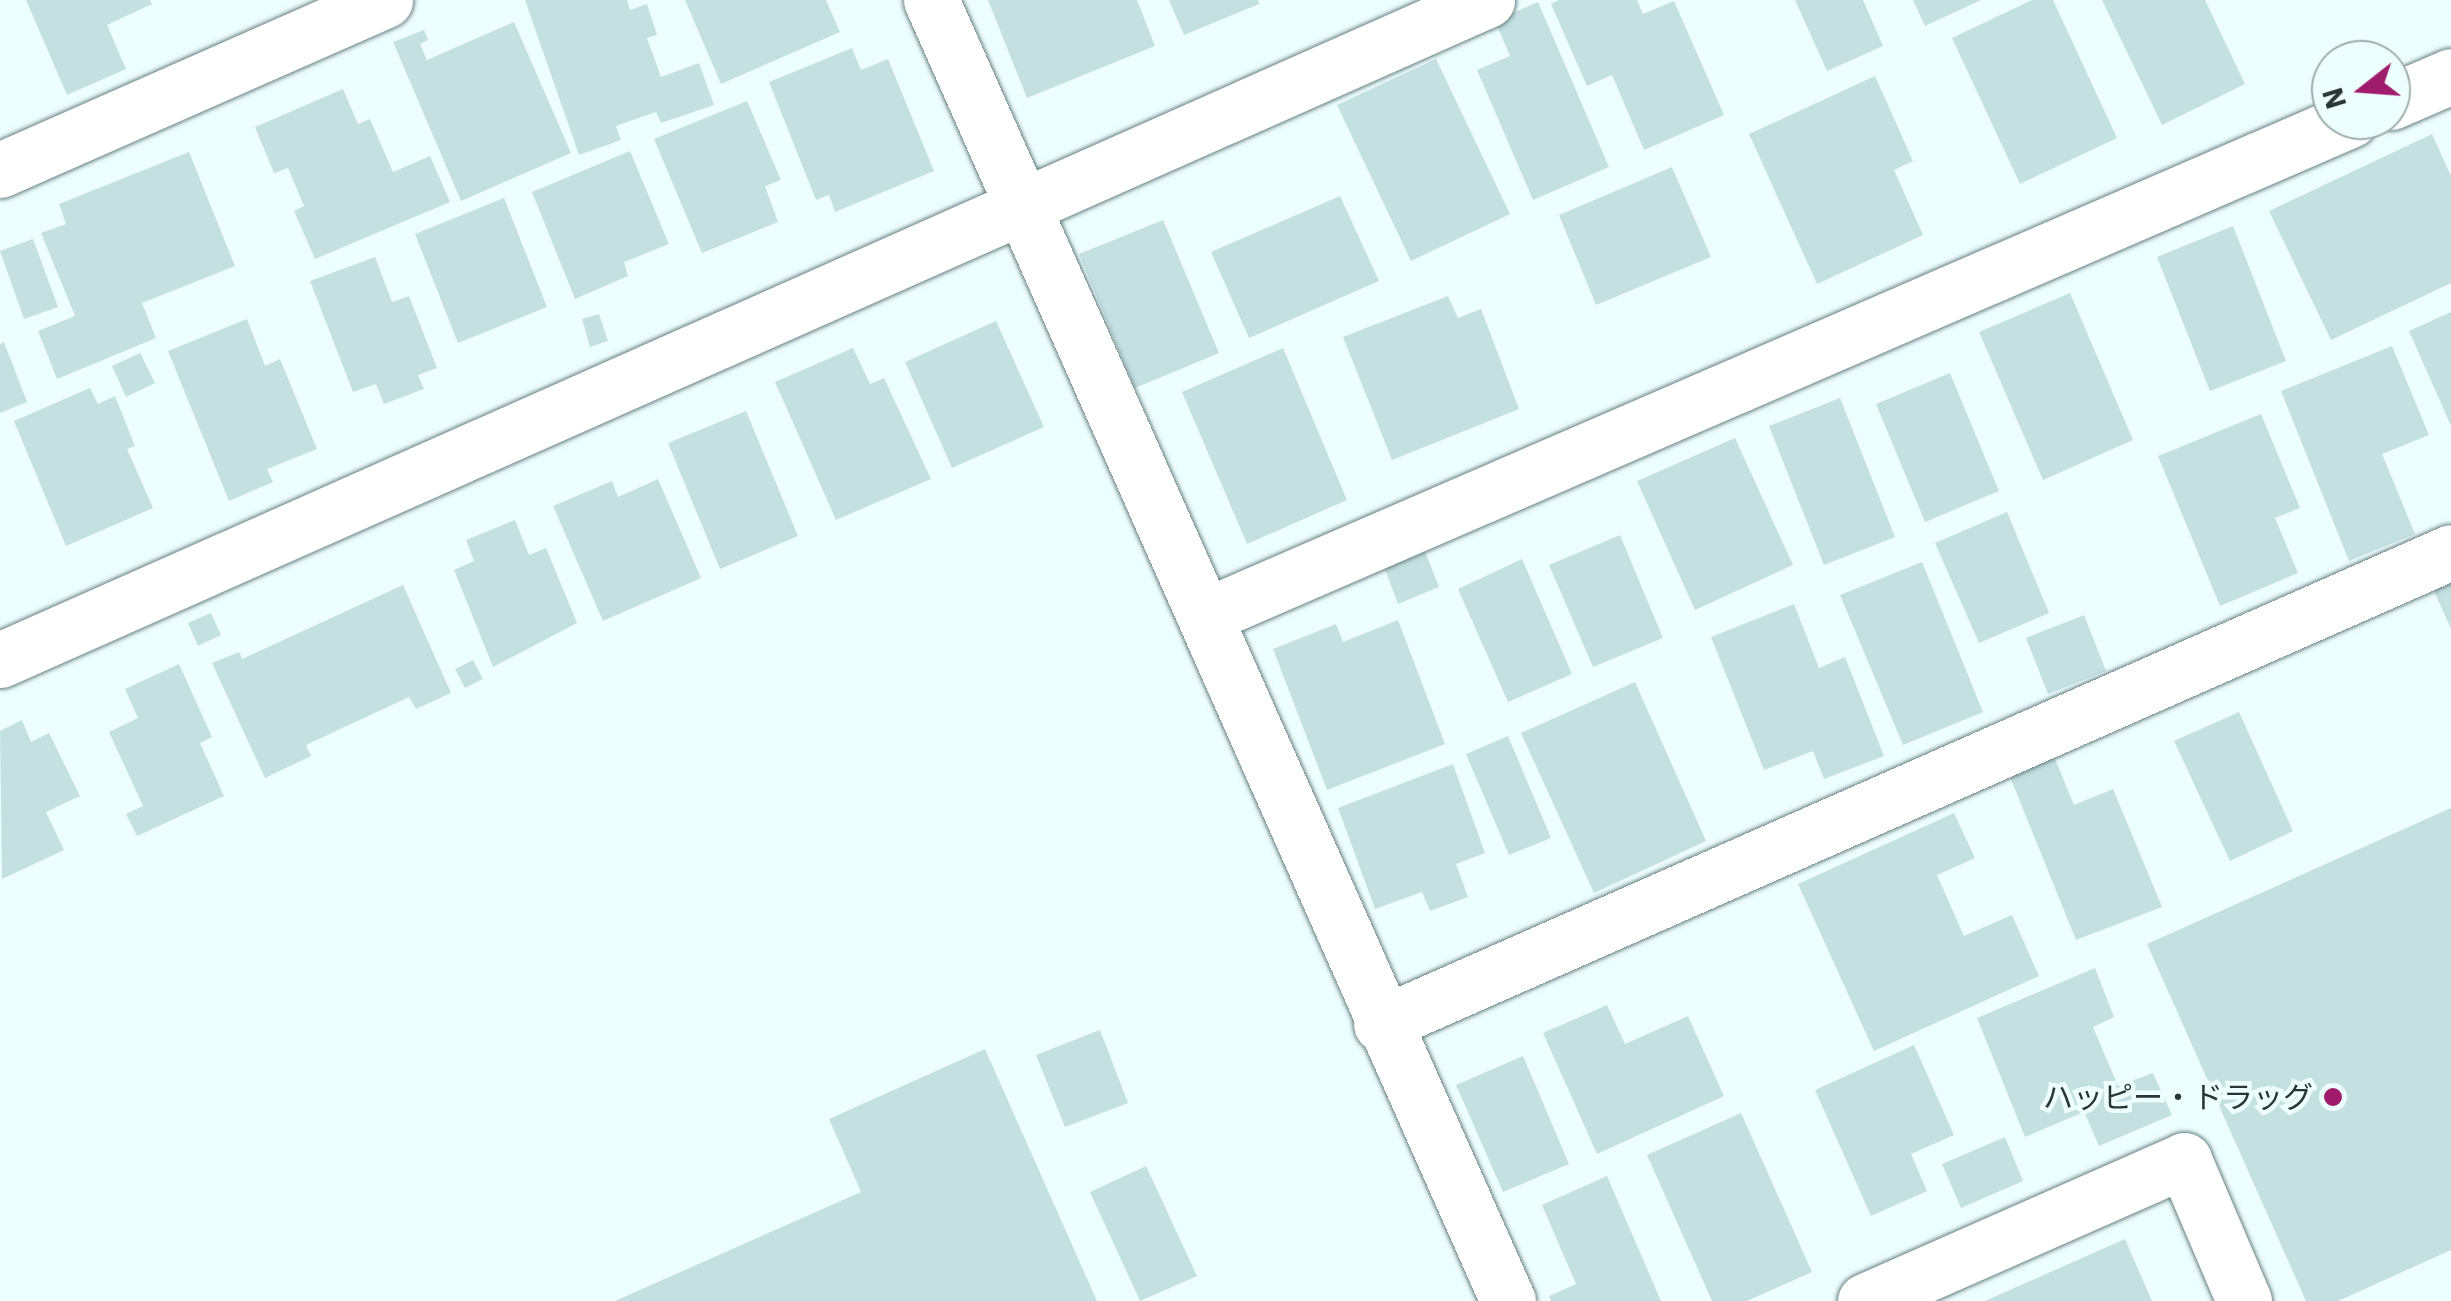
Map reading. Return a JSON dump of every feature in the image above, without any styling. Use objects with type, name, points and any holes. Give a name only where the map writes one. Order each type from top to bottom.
[{"type":"street","points":[[0,170],[385,0]]},
{"type":"street","points":[[930,0],[1207,615],[1381,1024],[1508,1301]]},
{"type":"street","points":[[0,660],[1488,0]]},
{"type":"street","points":[[2411,93],[2451,76]]},
{"type":"street","points":[[1207,615],[2311,137]]},
{"type":"street","points":[[1381,1024],[2451,552]]},
{"type":"street","points":[[1865,1301],[2184,1160],[2244,1301]]},
{"type":"building","points":[[26,0],[150,0],[152,4],[107,25],[126,69],[67,95]]},
{"type":"building","points":[[525,0],[627,0],[630,10],[647,4],[657,35],[647,38],[661,77],[699,63],[714,105],[661,123],[656,112],[616,126],[621,140],[579,155]]},
{"type":"building","points":[[685,0],[826,0],[840,32],[721,84]]},
{"type":"building","points":[[988,0],[1137,0],[1155,46],[1027,98]]},
{"type":"building","points":[[1169,0],[1258,0],[1259,4],[1184,35]]},
{"type":"building","points":[[1559,0],[1637,0],[1643,14],[1674,1],[1724,115],[1644,150],[1612,75],[1587,86],[1551,4]]},
{"type":"building","points":[[1795,0],[1863,0],[1883,46],[1827,71]]},
{"type":"building","points":[[1913,0],[1981,0],[1925,26]]},
{"type":"building","points":[[2032,0],[2053,0],[2117,138],[2020,184],[1952,38]]},
{"type":"building","points":[[2102,0],[2205,0],[2245,84],[2162,125]]},
{"type":"building","points":[[1538,2],[1609,167],[1533,200],[1477,70],[1510,56],[1495,21]]},
{"type":"building","points":[[514,22],[571,153],[461,201],[393,42],[424,30],[428,40],[420,44],[427,60]]},
{"type":"building","points":[[852,48],[861,70],[888,59],[934,171],[835,212],[829,195],[816,200],[769,82]]},
{"type":"building","points":[[1436,59],[1510,214],[1411,261],[1337,105]]},
{"type":"building","points":[[1875,76],[1913,161],[1894,170],[1923,235],[1817,284],[1749,134]]},
{"type":"building","points":[[343,89],[358,124],[370,119],[393,172],[430,156],[450,202],[315,259],[294,211],[304,206],[288,168],[274,173],[255,127]]},
{"type":"building","points":[[747,101],[781,180],[765,186],[778,222],[702,253],[654,139]]},
{"type":"building","points":[[2432,134],[2451,176],[2451,283],[2331,340],[2269,211]]},
{"type":"building","points":[[630,151],[669,244],[624,262],[628,276],[575,299],[532,192]]},
{"type":"building","points":[[189,152],[235,266],[142,303],[156,338],[57,379],[38,331],[75,316],[41,233],[66,224],[59,204]]},
{"type":"building","points":[[1672,167],[1711,257],[1596,305],[1559,215]]},
{"type":"building","points":[[1340,196],[1379,281],[1249,338],[1211,252]]},
{"type":"building","points":[[504,198],[547,307],[458,343],[415,234]]},
{"type":"building","points":[[1163,220],[1219,353],[1135,388],[1079,254]]},
{"type":"building","points":[[2233,226],[2286,361],[2210,391],[2157,257]]},
{"type":"building","points":[[33,239],[58,307],[24,319],[0,251]]},
{"type":"building","points":[[375,257],[392,302],[409,296],[437,368],[418,375],[424,389],[384,404],[376,384],[353,392],[310,281]]},
{"type":"building","points":[[2070,293],[2133,440],[2043,480],[1979,332]]},
{"type":"building","points":[[1448,296],[1458,318],[1481,309],[1519,409],[1392,460],[1343,337]]},
{"type":"building","points":[[2451,312],[2451,426],[2409,331]]},
{"type":"building","points":[[599,314],[608,341],[590,347],[582,319]]},
{"type":"building","points":[[247,319],[265,366],[280,359],[317,449],[267,469],[273,482],[229,501],[168,351]]},
{"type":"building","points":[[996,321],[1044,427],[952,468],[905,362]]},
{"type":"building","points":[[4,342],[27,402],[0,413],[0,344]]},
{"type":"building","points":[[2392,346],[2429,435],[2382,454],[2415,534],[2349,561],[2281,391]]},
{"type":"building","points":[[853,348],[870,384],[884,378],[931,479],[836,520],[775,382]]},
{"type":"building","points":[[1283,348],[1347,500],[1247,544],[1182,392]]},
{"type":"building","points":[[140,353],[155,383],[126,397],[112,366]]},
{"type":"building","points":[[1950,373],[1999,491],[1925,522],[1876,404]]},
{"type":"building","points":[[90,388],[98,404],[115,396],[135,446],[127,449],[153,508],[66,546],[14,421]]},
{"type":"building","points":[[1840,398],[1895,537],[1824,565],[1769,426]]},
{"type":"building","points":[[746,411],[798,536],[720,569],[668,443]]},
{"type":"building","points":[[2261,414],[2300,508],[2275,518],[2298,573],[2220,606],[2158,456]]},
{"type":"building","points":[[1735,438],[1793,565],[1695,610],[1637,481]]},
{"type":"building","points":[[658,479],[701,578],[603,621],[553,506],[612,481],[618,497]]},
{"type":"building","points":[[2007,512],[2049,613],[1979,643],[1935,543]]},
{"type":"building","points":[[515,520],[529,555],[546,548],[577,623],[493,667],[454,570],[474,561],[466,540]]},
{"type":"building","points":[[1620,535],[1663,638],[1593,667],[1549,565]]},
{"type":"building","points":[[1424,549],[1439,587],[1398,604],[1383,564]]},
{"type":"building","points":[[1522,559],[1572,674],[1508,702],[1458,589]]},
{"type":"building","points":[[1922,562],[1983,712],[1903,745],[1840,595]]},
{"type":"building","points":[[2451,581],[2451,629],[2433,589]]},
{"type":"building","points":[[403,585],[451,693],[416,709],[409,697],[306,745],[311,756],[265,778],[212,663],[239,652],[242,659]]},
{"type":"building","points":[[1794,604],[1819,668],[1845,657],[1884,756],[1824,779],[1813,751],[1764,770],[1711,637]]},
{"type":"building","points":[[211,613],[221,635],[198,646],[188,623]]},
{"type":"building","points":[[2084,615],[2106,671],[2048,694],[2026,638]]},
{"type":"building","points":[[1398,620],[1445,744],[1327,790],[1273,649],[1336,624],[1343,642]]},
{"type":"building","points":[[473,660],[483,679],[465,688],[455,669]]},
{"type":"building","points":[[179,664],[212,737],[200,743],[224,796],[137,836],[126,814],[143,806],[109,732],[138,718],[125,689]]},
{"type":"building","points":[[1635,682],[1706,841],[1594,893],[1521,733]]},
{"type":"building","points":[[2239,712],[2293,831],[2230,861],[2174,741]]},
{"type":"building","points":[[22,720],[31,742],[49,733],[80,796],[46,812],[64,850],[2,879],[0,731]]},
{"type":"building","points":[[1508,736],[1551,838],[1509,855],[1466,754]]},
{"type":"building","points":[[2053,754],[2074,805],[2113,789],[2162,907],[2076,940],[2008,772]]},
{"type":"building","points":[[1453,764],[1485,853],[1456,864],[1468,897],[1430,911],[1422,892],[1375,909],[1338,808]]},
{"type":"building","name":"ハッピー・ドラッグ","points":[[2451,808],[2451,1250],[2338,1301],[2306,1301],[2147,944]]},
{"type":"building","points":[[1954,813],[1975,858],[1937,875],[1964,936],[2012,915],[2039,976],[1874,1051],[1798,884]]},
{"type":"building","points":[[2095,968],[2114,1017],[2093,1027],[2118,1086],[2153,1073],[2172,1115],[2099,1146],[2084,1112],[2025,1137],[1977,1018]]},
{"type":"building","points":[[1607,1005],[1625,1044],[1688,1016],[1724,1096],[1597,1154],[1543,1033]]},
{"type":"building","points":[[1100,1030],[1128,1103],[1065,1127],[1036,1055]]},
{"type":"building","points":[[1914,1045],[1954,1135],[1911,1154],[1927,1191],[1871,1216],[1815,1090]]},
{"type":"building","points":[[985,1049],[1097,1301],[615,1301],[861,1192],[829,1119]]},
{"type":"building","points":[[1523,1056],[1569,1164],[1503,1192],[1456,1085]]},
{"type":"building","points":[[1741,1113],[1812,1272],[1747,1301],[1712,1301],[1647,1155]]},
{"type":"building","points":[[2005,1137],[2023,1181],[1961,1208],[1942,1164]]},
{"type":"building","points":[[1146,1166],[1197,1276],[1140,1301],[1090,1192]]},
{"type":"building","points":[[1607,1176],[1661,1301],[1551,1301],[1549,1296],[1576,1284],[1542,1205]]},
{"type":"building","points":[[2125,1239],[2152,1301],[1985,1301]]},
{"type":"place","name":"ハッピー・ドラッグ","points":[[2333,1097]]}]
